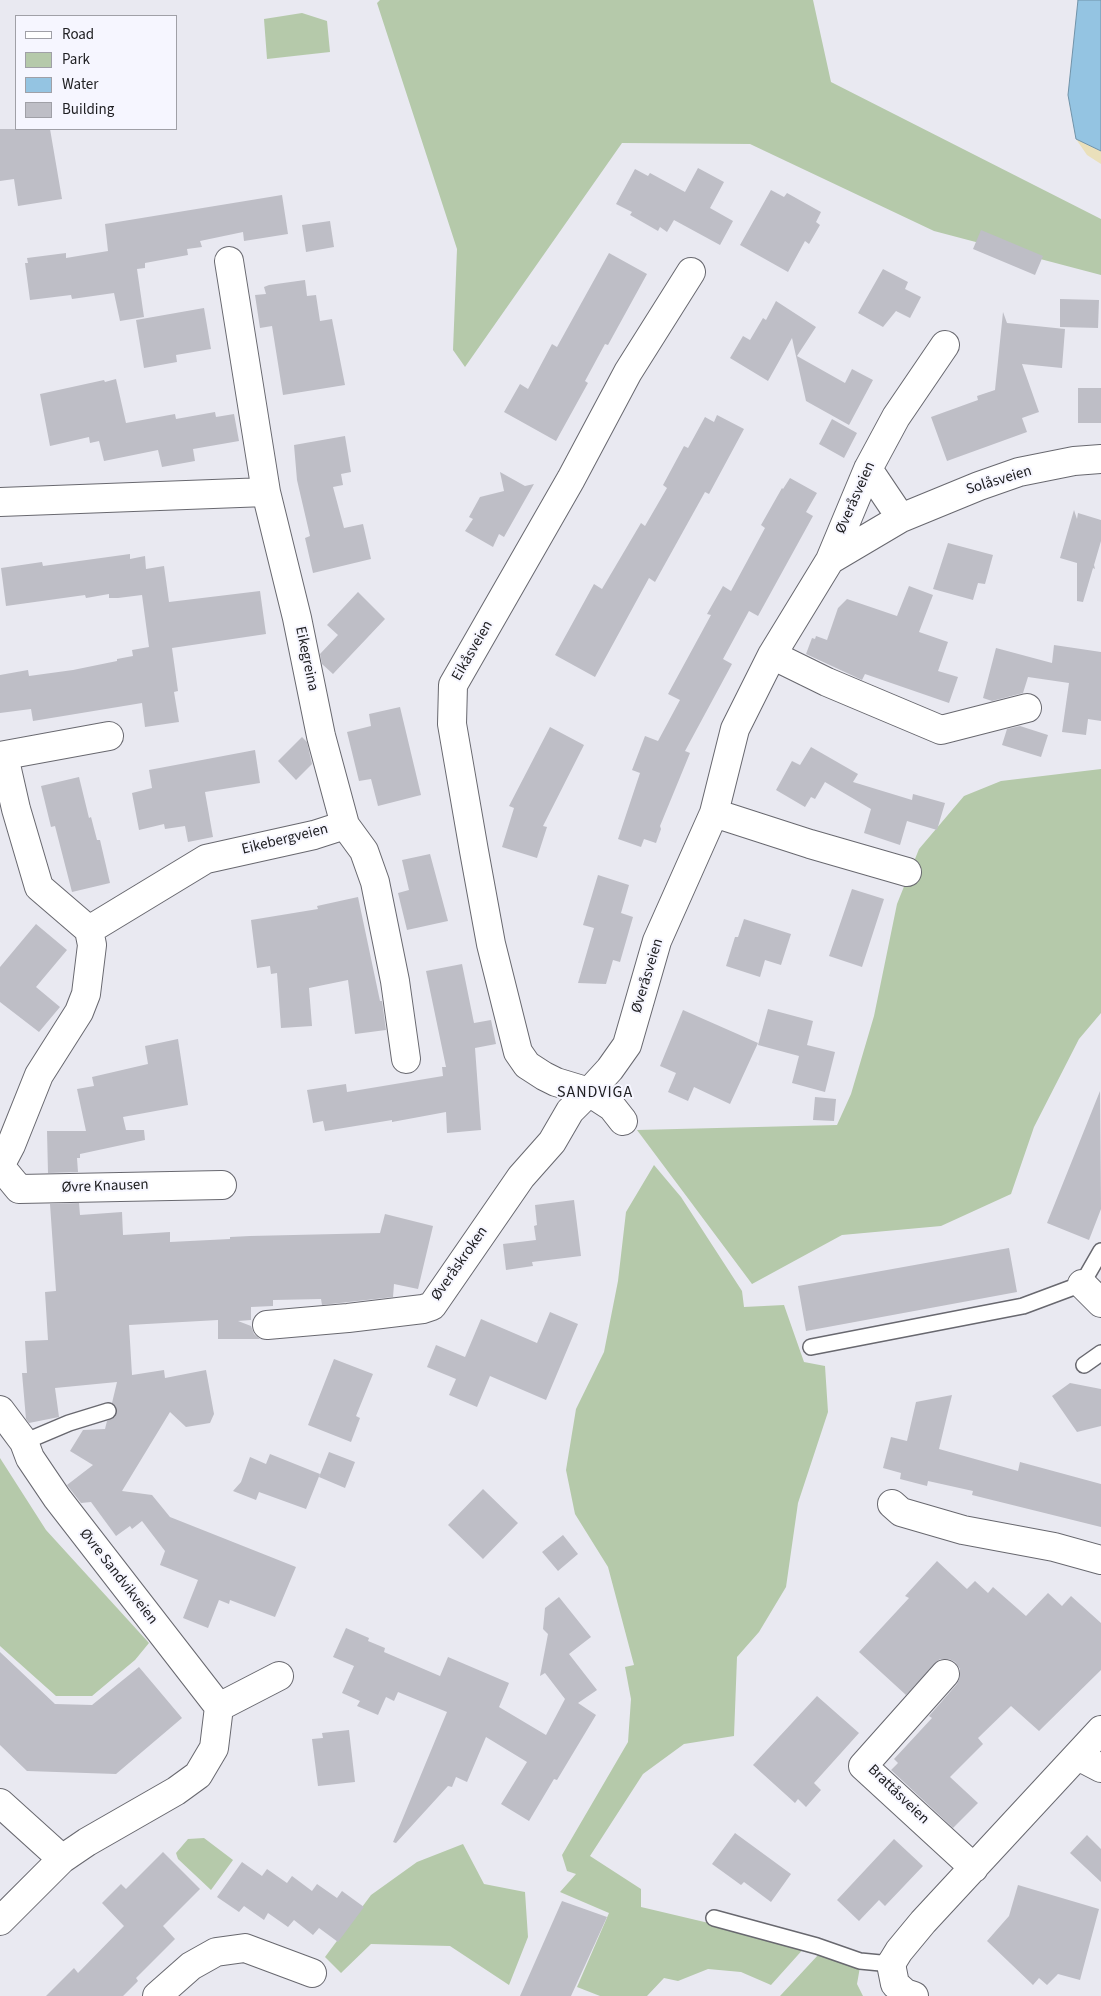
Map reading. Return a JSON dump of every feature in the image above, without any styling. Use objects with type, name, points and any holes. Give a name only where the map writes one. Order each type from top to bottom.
[{"type":"street","name":"Eikegreina","points":[[229,261],[266,492],[297,618],[321,736],[345,825]]},
{"type":"street","name":"Eikåsveien","points":[[589,1092],[556,1082],[544,1076],[526,1064],[518,1052],[491,944],[475,860],[452,724],[453,685],[571,479],[628,372],[691,272]]},
{"type":"street","name":"Øveråsveien","points":[[589,1092],[627,1045],[657,941],[714,813],[735,729],[772,654],[830,560],[868,469],[914,388],[945,345]]},
{"type":"street","name":"Solåsveien","points":[[830,560],[901,518],[930,504],[1019,472],[1074,461],[1101,459]]},
{"type":"street","points":[[868,469],[901,518]]},
{"type":"street","points":[[0,502],[266,492]]},
{"type":"street","points":[[772,654],[827,682],[941,730],[1027,708]]},
{"type":"street","points":[[0,1166],[11,1145],[39,1075],[78,1012],[86,994],[92,945],[89,930],[39,887],[2,756],[109,736]]},
{"type":"street","points":[[714,813],[810,844],[907,872]]},
{"type":"street","name":"Eikebergveien","points":[[89,930],[206,859],[314,835],[345,825],[364,851],[375,882],[395,981],[406,1060]]},
{"type":"street","points":[[589,1092],[612,1107],[623,1121]]},
{"type":"street","name":"Øveråskroken","points":[[267,1325],[348,1318],[423,1309],[432,1306],[521,1177],[552,1142],[570,1110],[589,1092]]},
{"type":"street","name":"Øvre Knausen","points":[[0,1166],[19,1189],[222,1185]]},
{"type":"street","points":[[1082,1284],[1101,1303]]},
{"type":"street","name":"Øvre Sandvikveien","points":[[0,1410],[24,1442],[30,1458],[57,1498],[219,1707]]},
{"type":"street","points":[[892,1504],[901,1512],[963,1530],[1054,1547],[1101,1560]]},
{"type":"street","name":"Brattåsveien","points":[[945,1674],[863,1766],[974,1868]]},
{"type":"street","points":[[0,1921],[62,1859],[87,1842],[176,1792],[198,1775],[214,1748],[219,1707],[279,1676]]},
{"type":"street","points":[[914,1996],[905,1993],[895,1984],[891,1964],[899,1951],[923,1922],[974,1868],[1089,1762],[1101,1730]]},
{"type":"street","points":[[0,1803],[62,1859]]},
{"type":"street","points":[[158,1996],[191,1966],[216,1952],[245,1948],[312,1973]]},
{"type":"lane","points":[[811,1346],[1023,1306],[1082,1284],[1101,1251]]},
{"type":"lane","points":[[1084,1365],[1101,1353]]},
{"type":"lane","points":[[24,1442],[70,1423],[108,1411]]},
{"type":"lane","points":[[714,1918],[817,1946],[860,1961],[891,1964]]},
{"type":"green space","points":[[380,0],[813,0],[831,82],[1101,219],[1101,275],[934,231],[750,144],[622,143],[465,367],[453,350],[457,249],[377,3]]},
{"type":"green space","points":[[302,13],[327,21],[330,52],[267,59],[264,19]]},
{"type":"green space","points":[[1101,769],[1101,1013],[1079,1039],[1034,1127],[1011,1194],[941,1226],[842,1235],[752,1284],[637,1130],[837,1125],[851,1094],[874,1016],[897,904],[919,849],[964,796],[1001,781]]},
{"type":"green space","points":[[654,1165],[681,1197],[742,1291],[744,1307],[784,1305],[804,1362],[825,1366],[828,1412],[798,1503],[786,1587],[759,1632],[737,1657],[734,1736],[684,1744],[643,1774],[590,1856],[641,1889],[641,1907],[806,1946],[771,1985],[741,1972],[708,1969],[678,1981],[664,1978],[647,1996],[600,1996],[577,1987],[609,1913],[560,1892],[576,1874],[567,1871],[562,1855],[628,1742],[631,1699],[625,1667],[634,1665],[608,1567],[575,1514],[566,1470],[576,1409],[604,1352],[618,1281],[626,1212]]},
{"type":"green space","points":[[0,1458],[46,1530],[149,1643],[135,1660],[92,1696],[56,1696],[0,1646]]},
{"type":"green space","points":[[204,1838],[233,1860],[211,1890],[178,1859],[176,1853],[188,1839]]},
{"type":"green space","points":[[463,1844],[484,1884],[525,1892],[528,1937],[509,1985],[450,1946],[371,1944],[341,1973],[325,1957],[371,1895],[417,1862]]},
{"type":"green space","points":[[819,1954],[860,1967],[857,1984],[863,1996],[780,1996]]},
{"type":"sand","points":[[1076,139],[1101,151],[1101,164],[1087,155]]},
{"type":"water","points":[[1078,0],[1101,0],[1101,151],[1076,139],[1068,95]]},
{"type":"building","points":[[0,129],[50,130],[62,199],[18,206],[14,179],[0,181]]},
{"type":"building","points":[[698,168],[724,182],[710,208],[733,221],[720,245],[674,220],[667,232],[660,227],[658,231],[630,215],[632,212],[616,204],[635,169],[648,176],[650,173],[685,192]]},
{"type":"building","points":[[771,190],[784,197],[787,193],[821,212],[816,222],[820,225],[809,244],[805,241],[788,272],[740,245]]},
{"type":"building","points":[[282,195],[288,234],[244,241],[243,232],[200,241],[202,247],[187,249],[188,255],[145,263],[145,268],[137,269],[144,317],[120,321],[114,293],[72,299],[71,295],[30,300],[25,263],[28,263],[27,258],[66,253],[66,258],[108,251],[105,224]]},
{"type":"building","points":[[330,221],[334,247],[306,252],[302,225]]},
{"type":"building","points":[[981,230],[1043,256],[1035,275],[973,249]]},
{"type":"building","points":[[609,253],[647,274],[608,345],[605,344],[585,381],[588,383],[556,441],[504,412],[520,384],[528,389],[552,344],[557,347]]},
{"type":"building","points":[[883,269],[908,282],[905,289],[921,297],[910,318],[896,311],[883,327],[858,313]]},
{"type":"building","points":[[305,280],[307,296],[316,295],[320,321],[332,319],[345,385],[283,395],[272,326],[260,328],[255,295],[266,294],[264,287],[269,285]]},
{"type":"building","points":[[1060,299],[1099,300],[1098,328],[1060,327]]},
{"type":"building","points":[[776,301],[816,327],[797,356],[845,383],[852,369],[873,380],[849,425],[806,401],[792,338],[768,381],[730,358],[743,336],[750,340],[763,318],[766,320]]},
{"type":"building","points":[[204,308],[211,349],[176,355],[177,362],[144,368],[136,320]]},
{"type":"building","points":[[1003,312],[1007,323],[1065,329],[1062,368],[1022,364],[1039,412],[1022,418],[1027,432],[947,461],[931,417],[978,400],[977,396],[995,390]]},
{"type":"building","points":[[116,379],[126,423],[175,414],[176,419],[215,412],[216,417],[234,414],[239,441],[193,449],[195,461],[162,467],[158,450],[104,461],[99,441],[90,443],[89,437],[50,446],[40,394]]},
{"type":"building","points":[[1078,388],[1101,388],[1101,423],[1078,423]]},
{"type":"building","points":[[717,415],[744,429],[709,494],[705,492],[655,582],[649,578],[595,677],[555,655],[594,584],[602,589],[641,523],[645,526],[667,488],[663,485],[684,446],[688,448],[705,417],[714,422]]},
{"type":"building","points":[[832,419],[857,433],[844,458],[819,444]]},
{"type":"building","points":[[345,436],[351,472],[341,474],[343,485],[333,487],[344,528],[363,524],[371,559],[313,573],[305,538],[310,536],[297,480],[294,445]]},
{"type":"building","points":[[500,472],[525,486],[534,484],[504,537],[499,534],[493,547],[465,531],[473,519],[469,517],[480,497],[504,491]]},
{"type":"building","points":[[790,478],[817,493],[806,512],[813,516],[758,616],[749,611],[723,659],[732,664],[685,751],[690,753],[660,826],[661,829],[656,843],[644,839],[641,847],[618,839],[640,773],[632,770],[645,736],[658,741],[680,700],[668,694],[711,615],[707,614],[723,586],[731,591],[765,528],[761,525],[782,488]]},
{"type":"building","points":[[1074,510],[1077,519],[1078,513],[1101,520],[1101,541],[1094,565],[1095,569],[1093,568],[1083,602],[1077,601],[1077,563],[1060,558]]},
{"type":"building","points":[[948,543],[993,555],[985,584],[978,583],[973,600],[933,589]]},
{"type":"building","points":[[130,554],[130,559],[145,556],[146,569],[164,566],[169,602],[260,591],[266,634],[172,648],[178,691],[174,692],[179,722],[145,727],[142,703],[33,721],[31,709],[0,713],[0,675],[28,670],[29,676],[73,670],[117,661],[117,659],[133,656],[132,650],[149,647],[142,595],[109,598],[109,594],[86,598],[85,595],[6,606],[1,568],[42,562],[43,566]]},
{"type":"building","points":[[909,586],[933,595],[919,632],[948,642],[938,671],[958,677],[949,703],[865,674],[862,680],[806,654],[812,638],[815,639],[816,636],[827,640],[838,608],[847,599],[897,616]]},
{"type":"building","points":[[358,592],[385,619],[333,674],[322,664],[320,654],[338,635],[327,625]]},
{"type":"building","points":[[1054,645],[1101,652],[1101,721],[1088,719],[1086,735],[1062,732],[1069,683],[1028,677],[1023,693],[992,701],[983,698],[996,648],[1052,663]]},
{"type":"building","points":[[400,707],[421,795],[378,806],[371,779],[359,781],[347,732],[371,726],[369,714]]},
{"type":"building","points":[[1020,726],[1048,735],[1041,757],[1002,745],[1007,729]]},
{"type":"building","points":[[550,727],[584,745],[543,826],[547,827],[537,858],[502,847],[514,808],[509,806]]},
{"type":"building","points":[[302,737],[307,742],[312,764],[296,780],[278,761]]},
{"type":"building","points":[[811,747],[858,774],[853,782],[912,800],[913,794],[945,803],[937,830],[907,821],[900,845],[864,833],[871,809],[825,782],[815,799],[811,797],[805,807],[776,790],[792,761],[800,765]]},
{"type":"building","points":[[255,750],[260,783],[205,792],[213,837],[188,842],[185,826],[165,829],[164,824],[139,830],[132,793],[152,788],[149,770]]},
{"type":"building","points":[[79,777],[89,818],[91,817],[97,840],[100,840],[110,883],[72,892],[55,826],[51,827],[41,786]]},
{"type":"building","points":[[430,854],[448,921],[407,930],[398,893],[409,890],[402,860]]},
{"type":"building","points":[[598,875],[629,885],[621,913],[633,917],[620,962],[613,960],[606,984],[578,983],[594,928],[583,925]]},
{"type":"building","points":[[852,889],[884,899],[862,967],[829,956]]},
{"type":"building","points":[[358,897],[380,1001],[382,1001],[386,1030],[355,1034],[348,980],[309,988],[312,1026],[281,1028],[277,973],[271,974],[270,966],[257,968],[251,920],[318,909],[317,906]]},
{"type":"building","points":[[744,919],[791,934],[781,965],[765,960],[760,977],[726,966],[735,937],[738,937]]},
{"type":"building","points":[[36,924],[67,950],[36,987],[60,1007],[39,1032],[0,1002],[0,967]]},
{"type":"building","points":[[462,964],[474,1023],[491,1020],[496,1044],[475,1048],[481,1130],[447,1133],[446,1112],[392,1122],[392,1120],[325,1131],[323,1121],[313,1123],[307,1090],[346,1084],[347,1092],[443,1076],[442,1067],[446,1067],[426,971]]},
{"type":"building","points":[[768,1009],[813,1021],[807,1045],[835,1052],[825,1092],[792,1083],[799,1056],[758,1045]]},
{"type":"building","points":[[683,1010],[758,1043],[730,1104],[694,1087],[688,1101],[668,1092],[676,1073],[660,1066]]},
{"type":"building","points":[[178,1039],[188,1105],[123,1117],[126,1130],[144,1130],[145,1140],[80,1154],[80,1158],[77,1158],[78,1172],[48,1173],[47,1131],[86,1131],[77,1089],[94,1086],[92,1077],[148,1064],[145,1046]]},
{"type":"building","points":[[1100,1091],[1101,1209],[1089,1240],[1047,1223]]},
{"type":"building","points":[[815,1097],[836,1099],[834,1121],[813,1120]]},
{"type":"building","points":[[574,1200],[581,1256],[532,1262],[533,1266],[506,1270],[503,1244],[536,1240],[534,1226],[537,1225],[535,1205]]},
{"type":"building","points":[[79,1203],[80,1215],[122,1212],[123,1235],[170,1232],[170,1242],[250,1236],[380,1233],[385,1214],[433,1226],[418,1289],[394,1284],[393,1297],[322,1305],[321,1299],[273,1300],[273,1306],[251,1307],[251,1320],[238,1321],[251,1326],[254,1334],[260,1339],[218,1339],[218,1320],[129,1325],[132,1375],[164,1370],[165,1378],[206,1370],[214,1414],[210,1423],[186,1427],[170,1412],[122,1491],[152,1495],[170,1517],[296,1567],[275,1617],[230,1600],[229,1604],[219,1600],[208,1628],[183,1618],[198,1580],[160,1565],[165,1551],[142,1521],[132,1529],[130,1526],[116,1536],[91,1502],[81,1503],[67,1485],[93,1465],[70,1451],[83,1430],[105,1429],[107,1421],[115,1417],[117,1409],[112,1403],[117,1382],[55,1388],[59,1417],[29,1423],[26,1419],[22,1373],[27,1373],[25,1341],[48,1340],[45,1292],[56,1291],[50,1204]]},
{"type":"building","points":[[1009,1248],[1017,1292],[806,1331],[798,1286]]},
{"type":"building","points":[[550,1312],[578,1324],[546,1400],[490,1376],[477,1407],[449,1395],[456,1379],[427,1367],[436,1345],[465,1357],[481,1319],[537,1343]]},
{"type":"building","points":[[334,1359],[373,1374],[356,1416],[360,1418],[351,1442],[308,1425]]},
{"type":"building","points":[[1070,1383],[1101,1389],[1101,1426],[1077,1432],[1052,1396]]},
{"type":"building","points":[[952,1395],[939,1449],[1018,1471],[1020,1462],[1101,1484],[1101,1527],[972,1495],[973,1491],[928,1481],[927,1486],[900,1479],[901,1473],[883,1468],[891,1437],[907,1441],[916,1402]]},
{"type":"building","points":[[329,1452],[355,1462],[345,1488],[319,1477]]},
{"type":"building","points":[[270,1454],[320,1474],[306,1509],[259,1492],[256,1500],[233,1491],[241,1482],[250,1457],[266,1464]]},
{"type":"building","points":[[483,1489],[518,1523],[483,1559],[448,1525]]},
{"type":"building","points":[[563,1535],[578,1554],[558,1571],[542,1552]]},
{"type":"building","points":[[937,1561],[967,1589],[975,1581],[988,1593],[993,1587],[1026,1616],[1048,1593],[1062,1606],[1071,1596],[1101,1623],[1101,1670],[1039,1731],[1011,1706],[978,1738],[983,1744],[950,1777],[978,1803],[953,1828],[891,1770],[898,1763],[894,1759],[932,1718],[929,1716],[957,1684],[960,1677],[960,1669],[955,1662],[949,1659],[940,1659],[906,1695],[859,1652],[909,1598],[905,1596]]},
{"type":"building","points":[[559,1597],[591,1637],[569,1654],[597,1690],[578,1703],[596,1715],[557,1780],[554,1779],[529,1821],[501,1804],[527,1762],[486,1737],[467,1782],[456,1777],[452,1787],[448,1786],[396,1843],[393,1842],[447,1712],[398,1692],[394,1701],[386,1697],[378,1715],[357,1706],[360,1701],[342,1693],[354,1666],[333,1657],[346,1628],[369,1638],[368,1641],[385,1648],[384,1652],[440,1676],[448,1657],[509,1683],[499,1707],[546,1735],[565,1699],[545,1673],[540,1676],[548,1634],[543,1629],[545,1608]]},
{"type":"building","points":[[0,1652],[55,1704],[92,1705],[139,1667],[182,1718],[116,1774],[27,1771],[0,1745]]},
{"type":"building","points":[[817,1696],[859,1733],[814,1783],[821,1790],[806,1807],[798,1799],[795,1803],[753,1765]]},
{"type":"building","points":[[349,1730],[355,1782],[318,1786],[312,1739],[323,1738],[322,1733]]},
{"type":"building","points":[[735,1833],[791,1874],[771,1902],[744,1882],[741,1885],[712,1864]]},
{"type":"building","points":[[1087,1835],[1101,1849],[1101,1882],[1070,1853]]},
{"type":"building","points":[[894,1839],[923,1866],[885,1906],[879,1900],[859,1921],[837,1900]]},
{"type":"building","points":[[163,1852],[200,1889],[163,1926],[175,1939],[136,1978],[138,1981],[123,1996],[46,1996],[74,1968],[78,1973],[124,1926],[102,1903],[121,1884],[126,1889]]},
{"type":"building","points":[[242,1862],[262,1876],[267,1869],[287,1883],[292,1876],[312,1891],[317,1884],[337,1898],[342,1891],[364,1907],[338,1942],[319,1928],[313,1935],[294,1920],[288,1927],[268,1913],[264,1920],[244,1906],[239,1912],[217,1897]]},
{"type":"building","points":[[1018,1885],[1099,1909],[1080,1980],[1058,1974],[1047,1985],[1039,1978],[1033,1985],[987,1941],[1009,1916]]},
{"type":"building","points":[[562,1901],[607,1917],[571,1996],[520,1996]]},
{"type":"district","name":"SANDVIGA","points":[[595,1093]]}]
